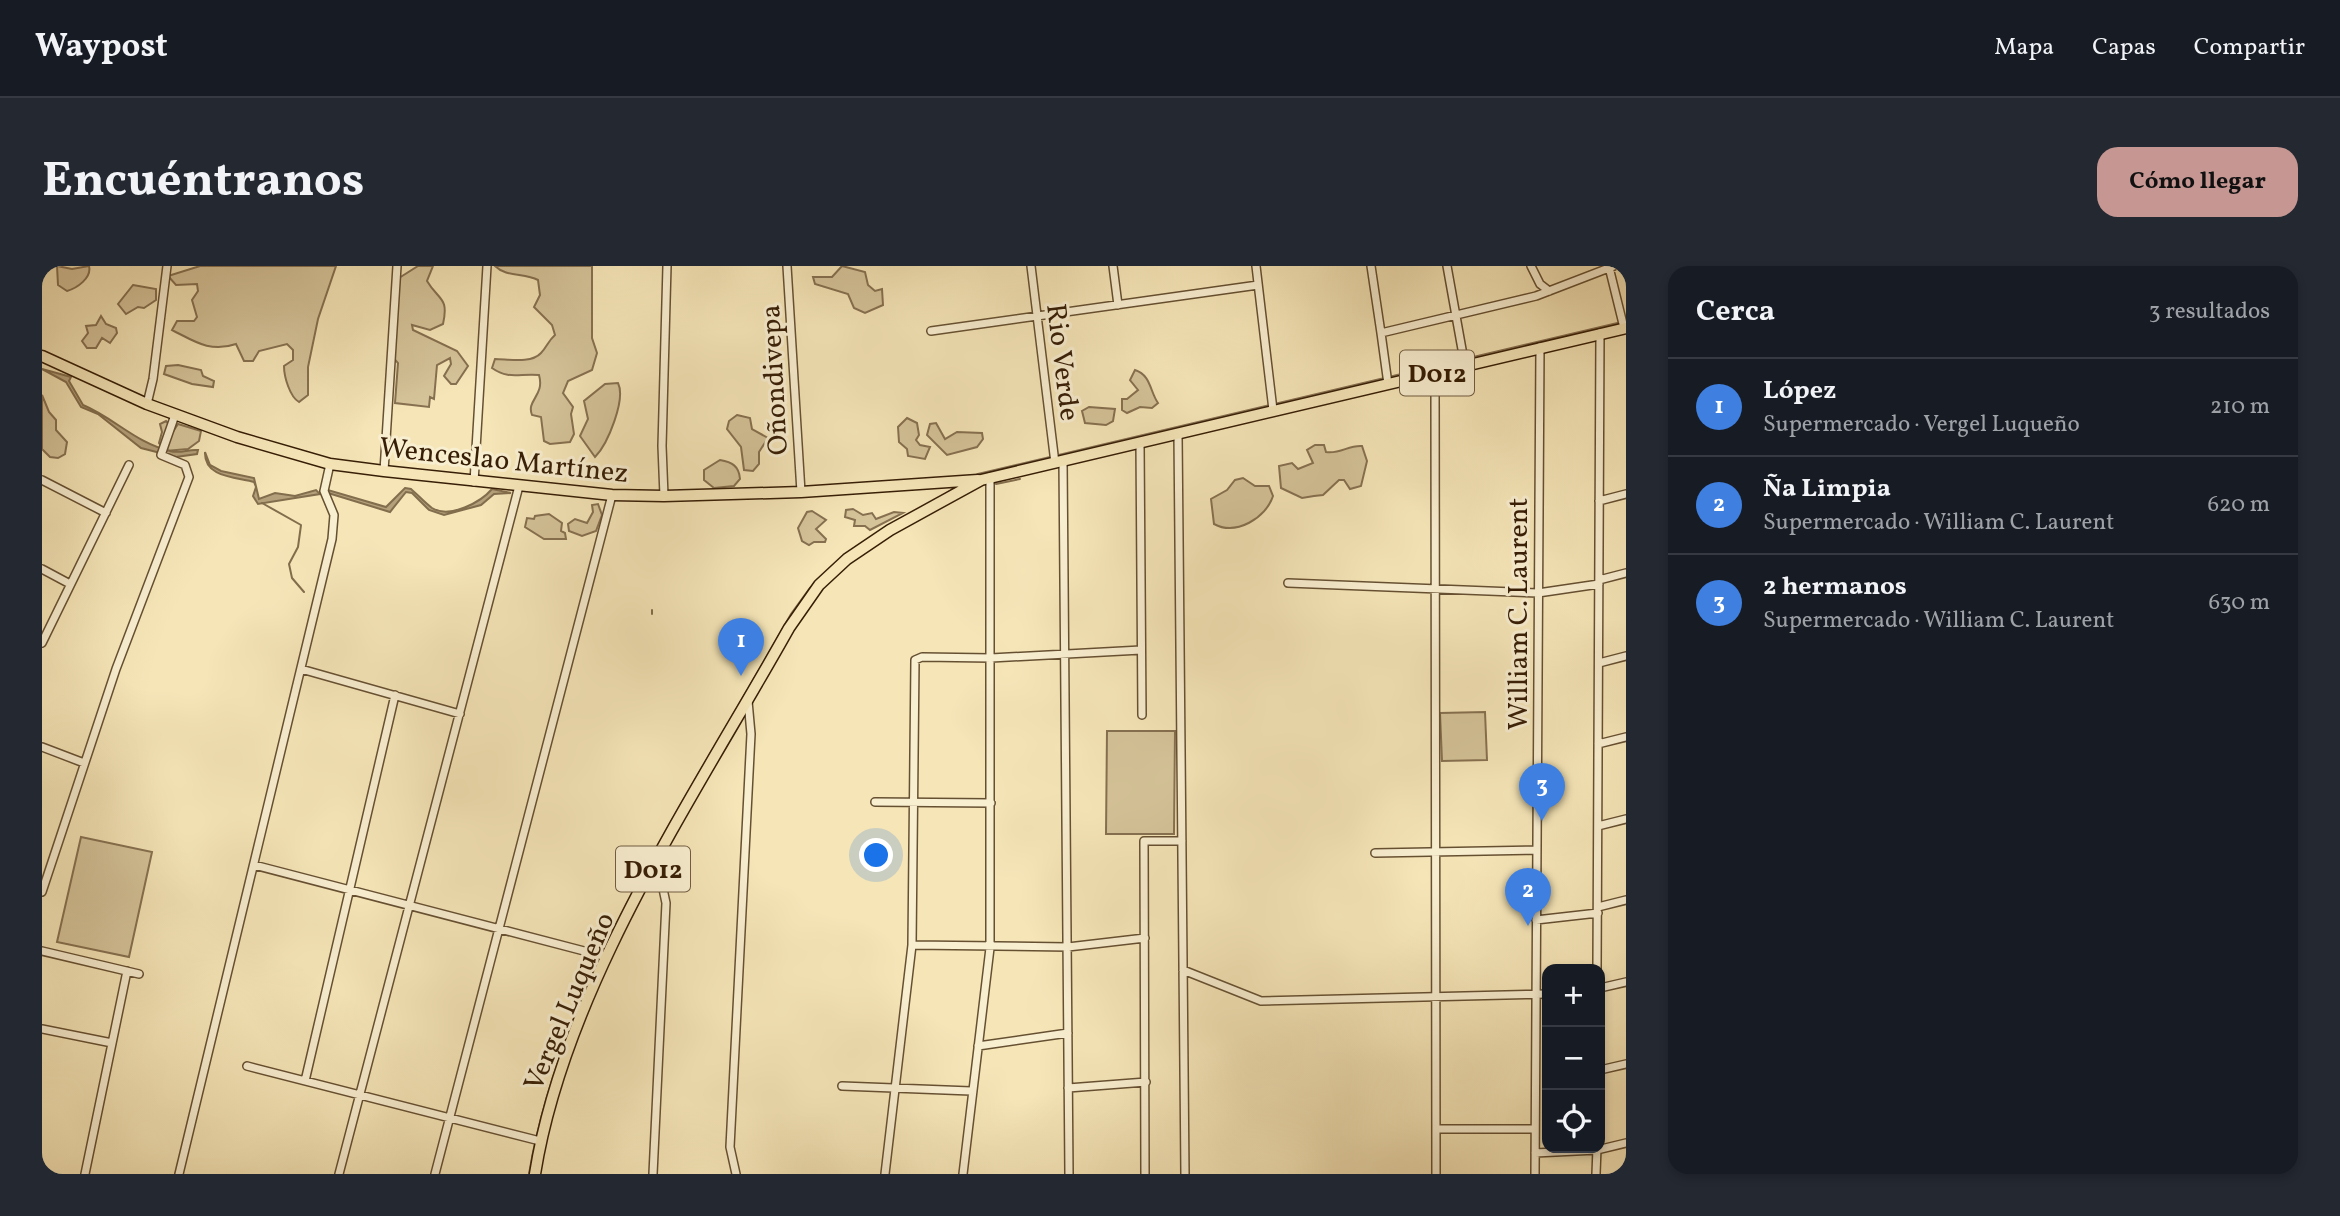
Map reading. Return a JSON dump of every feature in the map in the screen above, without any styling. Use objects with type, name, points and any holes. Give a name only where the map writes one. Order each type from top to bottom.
[{"type":"main road","name":"D012","points":[[986,478],[1625,328]]},
{"type":"main road","name":"Wenceslao Martínez","points":[[42,356],[175,415],[330,464],[384,471],[612,495],[664,496],[801,492],[986,478]]},
{"type":"main road","name":"Vergel Luqueño","points":[[535,1174],[540,1141],[557,1077],[607,957],[652,870],[803,608],[833,571],[868,543],[986,478]]},
{"type":"street","points":[[146,404],[153,379],[167,266]]},
{"type":"street","points":[[384,471],[397,266]]},
{"type":"street","points":[[474,482],[487,266]]},
{"type":"street","points":[[664,496],[662,440],[667,266]]},
{"type":"street","name":"Oñondivepa","points":[[788,266],[801,492]]},
{"type":"street","name":"Rio Verde","points":[[1031,266],[1059,462],[1067,655],[1069,1174]]},
{"type":"street","points":[[1113,266],[1118,305]]},
{"type":"street","points":[[1256,266],[1273,410]]},
{"type":"street","points":[[1371,266],[1388,384]]},
{"type":"street","points":[[1447,266],[1465,366]]},
{"type":"street","points":[[1531,266],[1540,284],[1549,291]]},
{"type":"street","points":[[1381,333],[1456,317],[1549,291],[1611,267],[1625,328]]},
{"type":"street","points":[[931,331],[1258,285]]},
{"type":"street","points":[[1598,964],[1600,333]]},
{"type":"street","name":"William C. Laurent","points":[[1535,1174],[1540,347]]},
{"type":"street","points":[[1435,373],[1436,1174]]},
{"type":"street","points":[[42,892],[121,656],[189,477],[185,465],[161,455],[175,415]]},
{"type":"street","points":[[1178,434],[1185,1174]]},
{"type":"street","points":[[1140,443],[1142,715]]},
{"type":"street","points":[[179,1174],[334,523],[324,491],[330,464]]},
{"type":"street","points":[[42,643],[129,465]]},
{"type":"street","points":[[963,1174],[990,948],[991,659],[986,478]]},
{"type":"street","points":[[42,480],[106,513]]},
{"type":"street","points":[[340,1174],[519,486]]},
{"type":"street","points":[[1600,502],[1626,494]]},
{"type":"street","points":[[435,1174],[612,495]]},
{"type":"street","points":[[42,569],[70,584]]},
{"type":"street","points":[[1288,583],[1538,593],[1599,582],[1626,573]]},
{"type":"street","points":[[884,1174],[912,945],[915,660],[922,657],[991,659],[1141,650]]},
{"type":"street","points":[[1599,663],[1626,656]]},
{"type":"street","points":[[301,668],[460,714]]},
{"type":"street","points":[[305,1081],[395,695]]},
{"type":"street","points":[[736,1174],[730,1147],[751,734],[748,701]]},
{"type":"street","points":[[1598,744],[1626,737]]},
{"type":"street","points":[[42,747],[84,763]]},
{"type":"street","points":[[875,802],[991,803]]},
{"type":"street","points":[[1598,826],[1626,819]]},
{"type":"street","points":[[1145,1174],[1144,841],[1182,841]]},
{"type":"street","points":[[1375,853],[1537,850]]},
{"type":"street","points":[[254,865],[607,957]]},
{"type":"street","points":[[652,870],[662,884],[666,903],[653,1174]]},
{"type":"street","points":[[1536,920],[1598,910],[1626,900]]},
{"type":"street","points":[[912,945],[1068,947],[1144,938]]},
{"type":"street","points":[[42,951],[139,974]]},
{"type":"street","points":[[1183,970],[1261,1001],[1542,994]]},
{"type":"street","points":[[85,1174],[127,971]]},
{"type":"street","points":[[1605,987],[1626,982]]},
{"type":"street","points":[[42,1029],[112,1043]]},
{"type":"street","points":[[978,1046],[1068,1033]]},
{"type":"street","points":[[1605,1069],[1626,1064]]},
{"type":"street","points":[[247,1066],[540,1141]]},
{"type":"street","points":[[1068,1088],[1146,1082]]},
{"type":"street","points":[[842,1086],[971,1091]]},
{"type":"street","points":[[1436,1129],[1535,1129]]},
{"type":"street","points":[[1605,1147],[1626,1143]]},
{"type":"street","points":[[1535,1153],[1542,1153]]},
{"type":"street","points":[[1596,1174],[1597,1153]]},
{"type":"street","points":[[729,1174],[732,1165]]},
{"type":"shaded area","points":[[57,266],[72,269],[89,266],[88,275],[83,282],[67,291],[58,285]]},
{"type":"shaded area","points":[[200,266],[336,266],[318,319],[308,367],[308,395],[299,402],[288,386],[284,366],[293,360],[293,350],[287,344],[259,351],[253,361],[244,361],[236,344],[210,346],[195,342],[172,330],[177,321],[194,321],[197,317],[192,300],[198,291],[197,284],[176,285],[168,276]]},
{"type":"shaded area","points":[[418,266],[433,266],[427,281],[442,300],[445,315],[443,324],[430,330],[412,325],[413,330],[457,351],[468,366],[456,384],[451,384],[444,376],[451,364],[450,358],[437,365],[434,399],[430,397],[429,407],[395,403],[398,363],[390,354],[399,278]]},
{"type":"shaded area","points":[[495,266],[592,266],[592,338],[597,353],[592,370],[568,381],[563,393],[573,407],[571,414],[574,434],[570,442],[550,444],[544,441],[541,417],[532,415],[531,410],[540,388],[539,375],[509,375],[492,368],[495,359],[525,360],[537,356],[555,335],[552,325],[534,307],[540,295],[538,280],[504,272]]},
{"type":"shaded area","points":[[842,266],[865,272],[868,285],[875,291],[882,289],[883,305],[865,313],[854,308],[848,294],[815,284],[813,277],[832,277]]},
{"type":"shaded area","points":[[133,285],[156,289],[156,300],[144,308],[138,307],[126,314],[118,304]]},
{"type":"shaded area","points":[[101,316],[106,324],[116,328],[117,333],[110,343],[102,338],[96,348],[87,348],[82,341],[88,333],[86,326],[96,325]]},
{"type":"shaded area","points":[[1626,321],[975,476],[847,555],[811,589],[793,615],[633,896],[602,962],[552,1083],[570,1029],[636,885],[791,614],[810,588],[846,554],[978,474]]},
{"type":"shaded area","points":[[178,365],[201,370],[203,376],[214,381],[213,387],[192,384],[164,374],[166,366]]},
{"type":"shaded area","points":[[42,369],[71,377],[69,381],[83,405],[146,442],[174,452],[198,450],[197,454],[176,457],[141,448],[98,414],[81,407],[66,382]]},
{"type":"shaded area","points":[[1135,370],[1147,380],[1158,403],[1152,408],[1140,407],[1127,413],[1122,410],[1122,399],[1127,399],[1138,390],[1130,380]]},
{"type":"shaded area","points":[[618,383],[618,410],[605,442],[595,457],[580,436],[588,419],[584,401],[605,384]]},
{"type":"shaded area","points":[[42,395],[49,412],[56,420],[56,430],[67,442],[65,454],[58,458],[50,457],[42,449]]},
{"type":"shaded area","points":[[1089,407],[1115,409],[1113,421],[1106,425],[1085,423],[1082,411]]},
{"type":"shaded area","points":[[737,415],[750,418],[752,429],[768,438],[759,452],[759,464],[753,471],[744,470],[741,447],[727,429],[729,421]]},
{"type":"shaded area","points":[[907,418],[917,423],[919,435],[916,440],[920,445],[930,447],[925,459],[908,456],[907,449],[899,442],[898,427]]},
{"type":"shaded area","points":[[166,421],[174,430],[178,424],[201,431],[199,441],[188,449],[165,451],[159,443],[162,432],[160,424]]},
{"type":"shaded area","points":[[936,423],[945,439],[957,432],[982,433],[983,439],[977,447],[947,455],[927,435],[930,424]]},
{"type":"shaded area","points":[[1315,445],[1324,445],[1326,452],[1362,446],[1367,461],[1361,486],[1350,489],[1344,480],[1339,480],[1323,495],[1302,498],[1281,488],[1279,466],[1292,463],[1298,469],[1313,463],[1307,450]]},
{"type":"shaded area","points":[[205,452],[210,465],[221,471],[254,478],[259,499],[275,493],[295,496],[316,490],[320,494],[258,504],[253,496],[256,487],[254,482],[215,471],[209,467]]},
{"type":"shaded area","points":[[720,460],[731,463],[738,471],[740,479],[734,486],[714,488],[704,480],[704,470]]},
{"type":"shaded area","points":[[1243,478],[1255,486],[1269,486],[1273,496],[1269,504],[1249,523],[1232,528],[1214,524],[1211,499],[1227,490],[1235,480]]},
{"type":"shaded area","points":[[405,488],[411,489],[432,508],[447,512],[473,504],[492,489],[511,493],[494,494],[481,505],[444,515],[429,510],[412,493],[406,492],[390,512],[328,493],[328,490],[386,507]]},
{"type":"shaded area","points":[[598,504],[602,515],[596,531],[582,536],[569,531],[568,524],[575,519],[587,523],[593,512],[592,505]]},
{"type":"shaded area","points":[[853,509],[863,515],[872,513],[876,519],[894,512],[903,513],[870,530],[865,526],[854,526],[855,520],[845,517],[846,510]]},
{"type":"shaded area","points":[[812,511],[826,520],[816,529],[826,539],[825,542],[809,545],[802,541],[798,528],[807,512]]},
{"type":"shaded area","points":[[549,514],[562,523],[561,531],[565,533],[566,539],[544,539],[525,527],[527,518],[534,519],[535,516]]},
{"type":"shaded area","points":[[1485,712],[1487,760],[1442,761],[1440,713]]},
{"type":"shaded area","points":[[1107,731],[1175,731],[1174,834],[1106,834]]},
{"type":"shaded area","points":[[81,837],[152,852],[129,957],[57,942]]},
{"type":"shaded area","points":[[552,1083],[529,1174],[546,1101]]},
{"type":"waterway","points":[[996,484],[1020,479]]},
{"type":"waterway","points":[[262,503],[301,525],[298,547],[289,564],[292,578],[304,592]]},
{"type":"place","name":"López","points":[[741,676]]},
{"type":"place","name":"2 hermanos","points":[[1542,821]]},
{"type":"place","name":"Ña Limpia","points":[[1528,926]]}]
